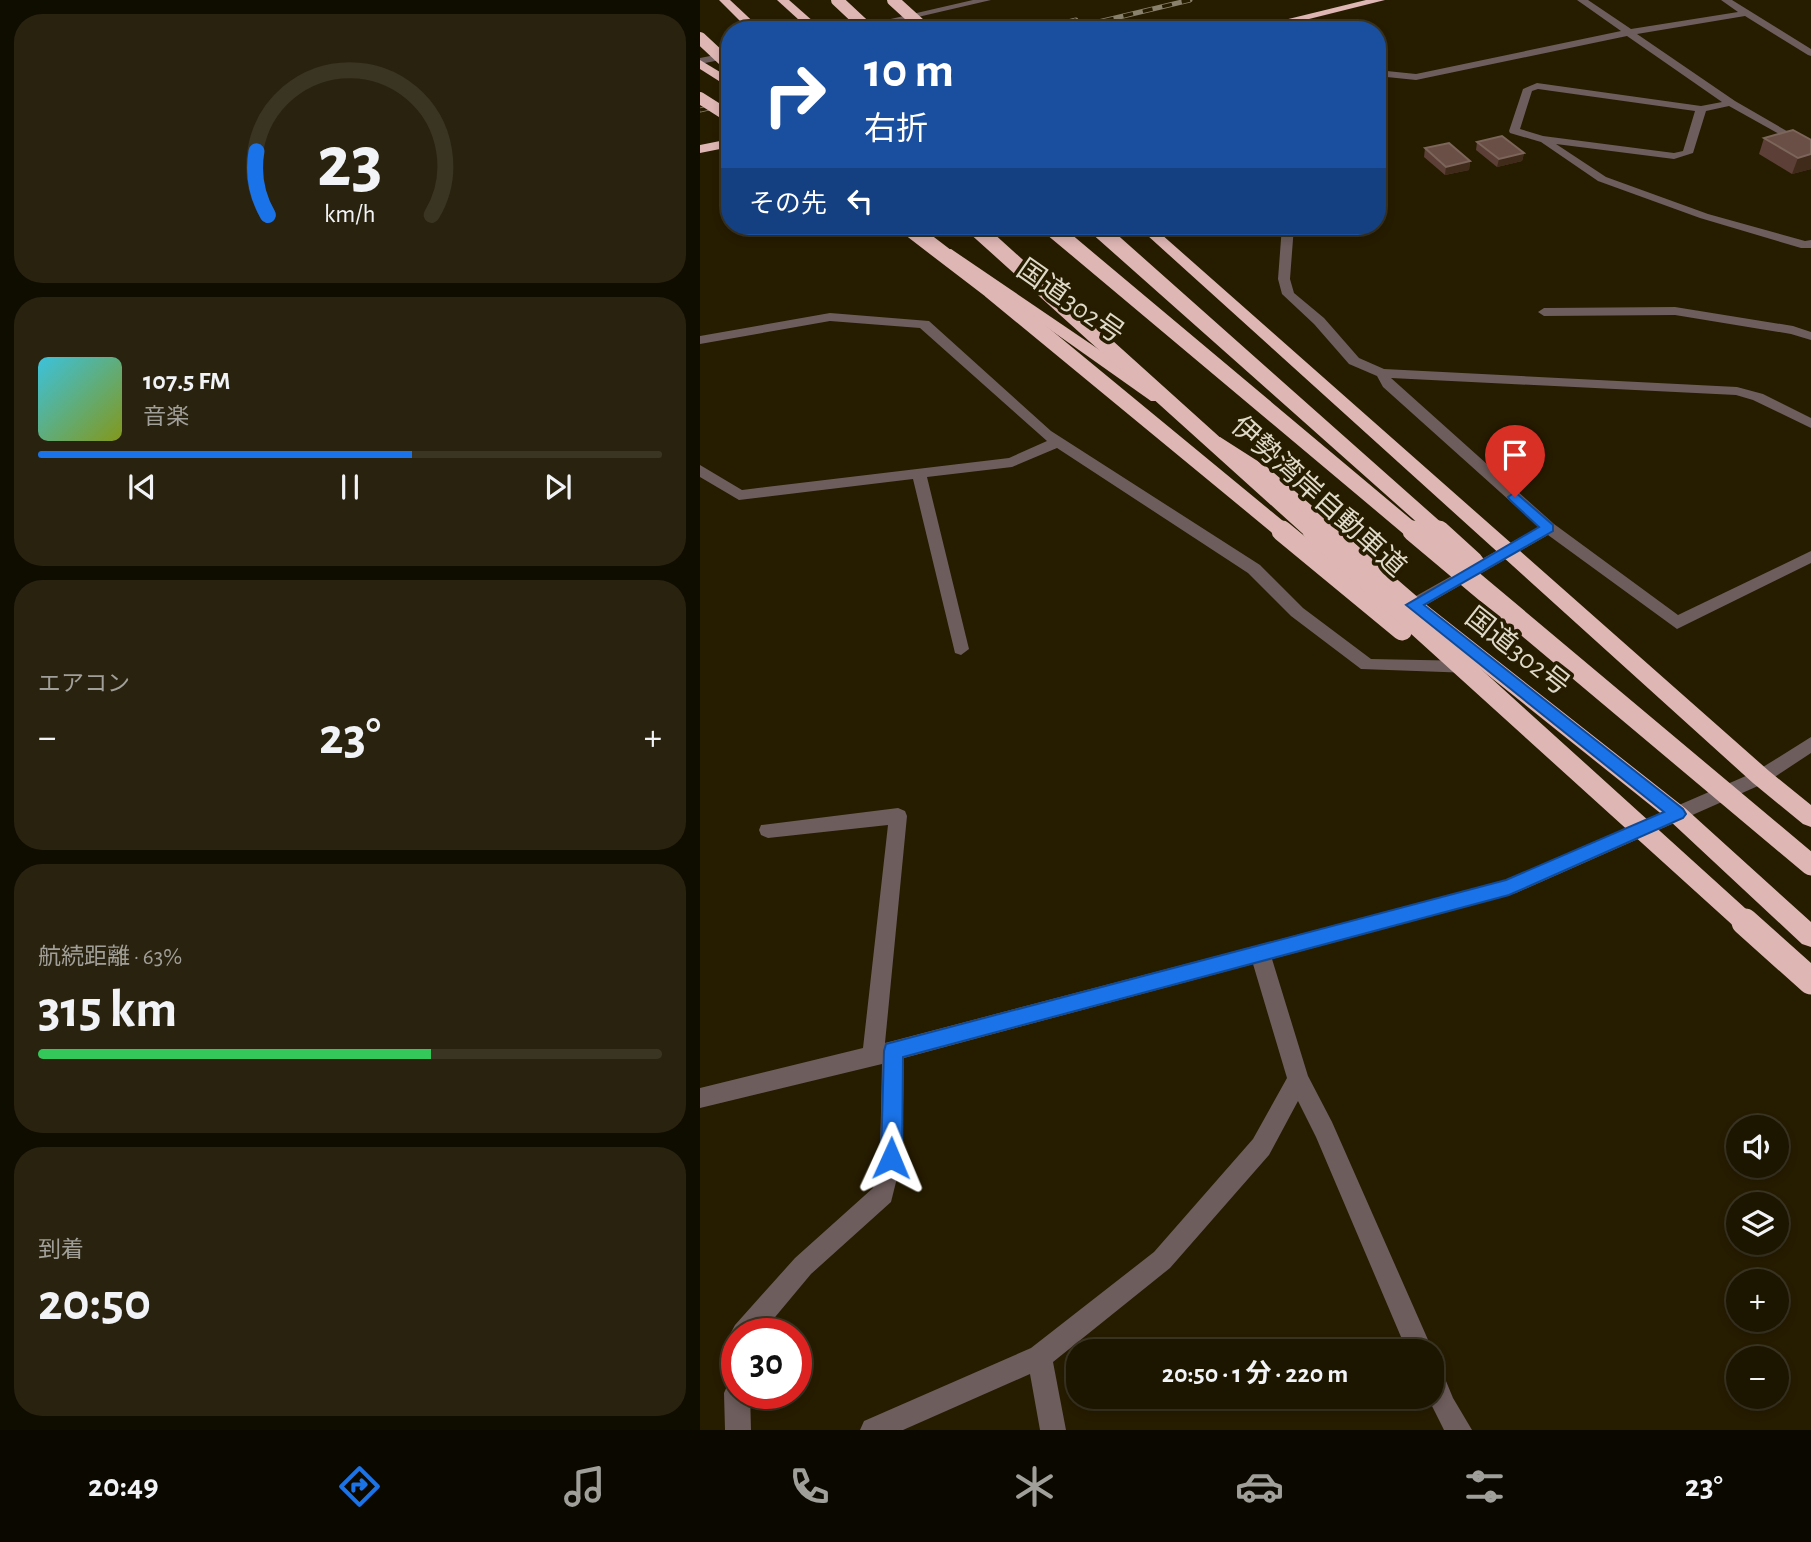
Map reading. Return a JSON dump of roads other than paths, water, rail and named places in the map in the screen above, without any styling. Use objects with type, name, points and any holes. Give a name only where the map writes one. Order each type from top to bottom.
[{"type":"highway","points":[[724,0],[746,21]]},
{"type":"highway","points":[[782,0],[806,21]]},
{"type":"highway","points":[[837,0],[859,21]]},
{"type":"highway","points":[[893,0],[916,21]]},
{"type":"highway","points":[[1288,21],[1380,0]]},
{"type":"highway","points":[[700,38],[721,58]]},
{"type":"highway","points":[[700,62],[721,77]]},
{"type":"highway","points":[[700,98],[721,111]]},
{"type":"highway","points":[[700,149],[721,145]]},
{"type":"highway","points":[[919,235],[1011,307],[1637,827]]},
{"type":"highway","name":"国道302号","points":[[922,235],[967,263],[1261,471],[1413,605],[1677,814],[1811,937]]},
{"type":"highway","name":"伊勢湾岸自動車道","points":[[984,235],[1200,427],[1637,827],[1811,981]]},
{"type":"highway","name":"伊勢湾岸自動車道","points":[[1060,235],[1811,864]]},
{"type":"highway","points":[[1106,235],[1811,864]]},
{"type":"highway","points":[[1154,235],[1510,550],[1761,777],[1811,818]]},
{"type":"street","points":[[884,21],[955,3],[986,0]]},
{"type":"street","points":[[1582,0],[1731,103],[1811,149]]},
{"type":"street","points":[[1726,0],[1811,53]]},
{"type":"street","points":[[1386,74],[1416,77],[1626,32],[1746,13]]},
{"type":"street","points":[[1798,43],[1811,40]]},
{"type":"street","points":[[700,62],[721,57]]},
{"type":"street","points":[[1701,109],[1688,153],[1674,156],[1542,139],[1514,131],[1528,89],[1537,86],[1701,109],[1731,103]]},
{"type":"street","points":[[1542,139],[1602,179],[1704,216],[1805,245],[1811,244]]},
{"type":"street","points":[[1287,235],[1284,279],[1288,294],[1319,321],[1354,361],[1382,373],[1737,391],[1758,397],[1811,424]]},
{"type":"street","points":[[1544,312],[1675,311],[1811,335]]},
{"type":"street","points":[[700,340],[830,317],[924,324],[1046,434],[1254,569],[1297,612],[1367,665],[1492,667]]},
{"type":"street","points":[[1382,373],[1388,384],[1549,528],[1677,623],[1811,556]]},
{"type":"street","points":[[700,470],[739,495],[1012,462],[1058,442]]},
{"type":"street","points":[[919,473],[961,649]]},
{"type":"street","points":[[1413,605],[1549,528]]},
{"type":"street","points":[[700,1098],[883,1054],[1509,887],[1761,777],[1811,744]]},
{"type":"street","points":[[758,1318],[803,1266],[883,1194],[891,1158],[883,1054],[898,816],[768,830]]},
{"type":"street","points":[[1260,954],[1298,1079],[1324,1130],[1415,1339]]},
{"type":"street","points":[[873,1430],[1040,1357],[1162,1260],[1261,1147],[1298,1079]]},
{"type":"street","points":[[1040,1357],[1053,1430]]},
{"type":"street","points":[[1444,1407],[1460,1430]]},
{"type":"street","points":[[737,1409],[738,1430]]},
{"type":"railway","points":[[1102,21],[1190,0]]},
{"type":"railway","points":[[1072,21],[1076,20]]},
{"type":"railway","points":[[700,110],[721,105]]}]
